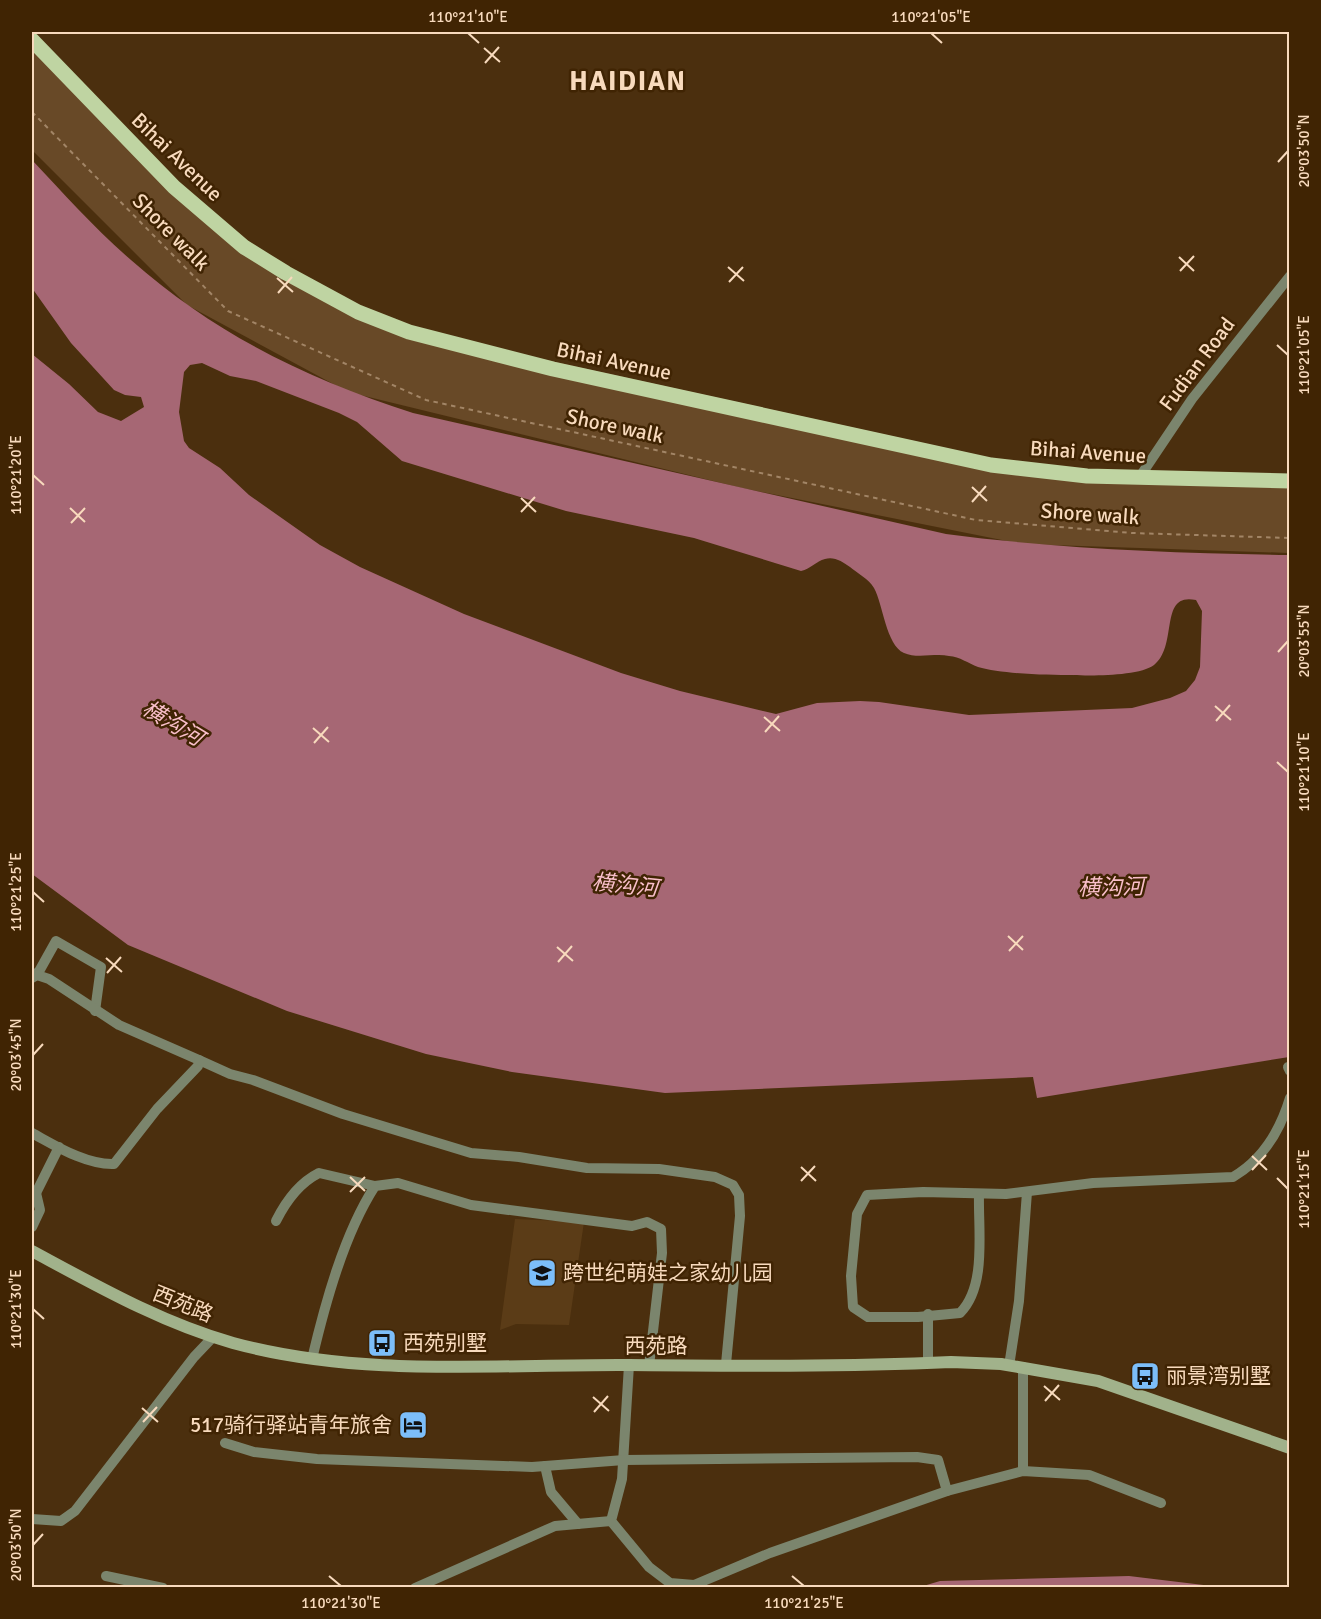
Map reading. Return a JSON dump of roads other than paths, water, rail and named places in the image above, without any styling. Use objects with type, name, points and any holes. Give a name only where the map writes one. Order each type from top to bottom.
[{"type":"main road","name":"Bihai Avenue","points":[[34,32],[159,162],[229,224],[289,266],[382,314],[433,331],[484,344],[949,450],[1046,464],[1141,474],[1290,481]]},
{"type":"main road","name":"Bihai Avenue","points":[[32,40],[160,174],[244,246],[286,273],[380,322],[457,346],[947,457],[1068,474],[1290,473]]},
{"type":"main road","name":"西苑路","points":[[32,1251],[154,1315],[213,1337],[312,1359],[423,1366],[927,1364],[1023,1367],[1098,1381],[1158,1399],[1290,1448]]},
{"type":"street","name":"Fudian Road","points":[[1141,474],[1192,399],[1290,276]]},
{"type":"street","points":[[95,1011],[101,967],[56,941],[33,975],[49,979],[95,1011],[119,1024],[230,1074],[253,1080],[343,1114],[471,1153],[519,1157],[587,1168],[689,1172],[715,1177],[733,1185],[739,1195],[740,1216],[726,1364]]},
{"type":"street","points":[[32,1133],[59,1147],[102,1164],[114,1164],[157,1109],[198,1066],[199,1060]]},
{"type":"street","points":[[979,1194],[976,1281],[971,1302],[960,1313],[928,1314],[918,1317],[868,1317],[853,1307],[851,1276],[857,1214],[867,1196],[923,1192],[979,1194],[1027,1192],[1093,1183],[1233,1177],[1248,1168],[1264,1152],[1286,1112],[1290,1098]]},
{"type":"street","points":[[32,1227],[40,1210],[34,1193],[59,1147]]},
{"type":"street","points":[[276,1221],[290,1197],[308,1178],[319,1173],[375,1186],[398,1183],[471,1205],[632,1226],[647,1222],[661,1229],[662,1252],[649,1366]]},
{"type":"street","points":[[312,1359],[331,1286],[358,1212],[375,1186]]},
{"type":"street","points":[[1009,1366],[1019,1301],[1027,1192]]},
{"type":"street","points":[[927,1364],[928,1314]]},
{"type":"street","points":[[32,1519],[60,1521],[75,1511],[194,1357],[213,1337]]},
{"type":"street","points":[[611,1521],[622,1479],[629,1365]]},
{"type":"street","points":[[1023,1367],[1023,1471]]},
{"type":"street","points":[[225,1443],[254,1452],[317,1459],[545,1466],[624,1460],[917,1457],[938,1460],[947,1491]]},
{"type":"street","points":[[545,1466],[551,1492],[578,1524]]},
{"type":"street","points":[[611,1521],[649,1568],[670,1583],[694,1585],[770,1553],[947,1491],[1023,1471],[1089,1475],[1161,1503]]},
{"type":"street","points":[[415,1587],[555,1526],[611,1521]]},
{"type":"street","points":[[106,1576],[163,1587]]},
{"type":"water","name":"横沟河","points":[[32,160],[80,212],[118,248],[163,286],[229,332],[299,369],[374,400],[413,413],[946,534],[1117,549],[1289,555],[1289,1057],[1037,1098],[1033,1077],[665,1093],[512,1072],[426,1054],[287,1011],[128,945],[32,874],[32,354],[69,384],[98,412],[121,421],[144,407],[141,397],[125,395],[114,390],[71,343],[32,288]],"holes":[[[202,363],[230,376],[256,381],[339,413],[357,422],[402,461],[566,511],[694,538],[801,571],[825,559],[838,560],[863,576],[872,585],[893,642],[898,649],[909,655],[944,655],[978,667],[1025,674],[1103,675],[1138,671],[1154,665],[1161,656],[1177,604],[1184,600],[1196,600],[1202,611],[1200,667],[1195,680],[1186,691],[1170,698],[1132,708],[969,715],[860,701],[817,703],[776,714],[680,691],[621,673],[464,614],[360,567],[320,545],[249,495],[220,468],[189,448],[184,441],[179,412],[184,372],[190,365]]]},
{"type":"water","points":[[1129,1576],[1220,1587],[920,1587],[940,1581]]},
{"type":"place","name":"跨世纪萌娃之家幼儿园","points":[[542,1273]]},
{"type":"place","name":"西苑别墅","points":[[382,1343]]},
{"type":"place","name":"丽景湾别墅","points":[[1145,1376]]},
{"type":"place","name":"517骑行驿站青年旅舍","points":[[413,1425]]},
{"type":"district","name":"HAIDIAN","points":[[628,81]]}]
